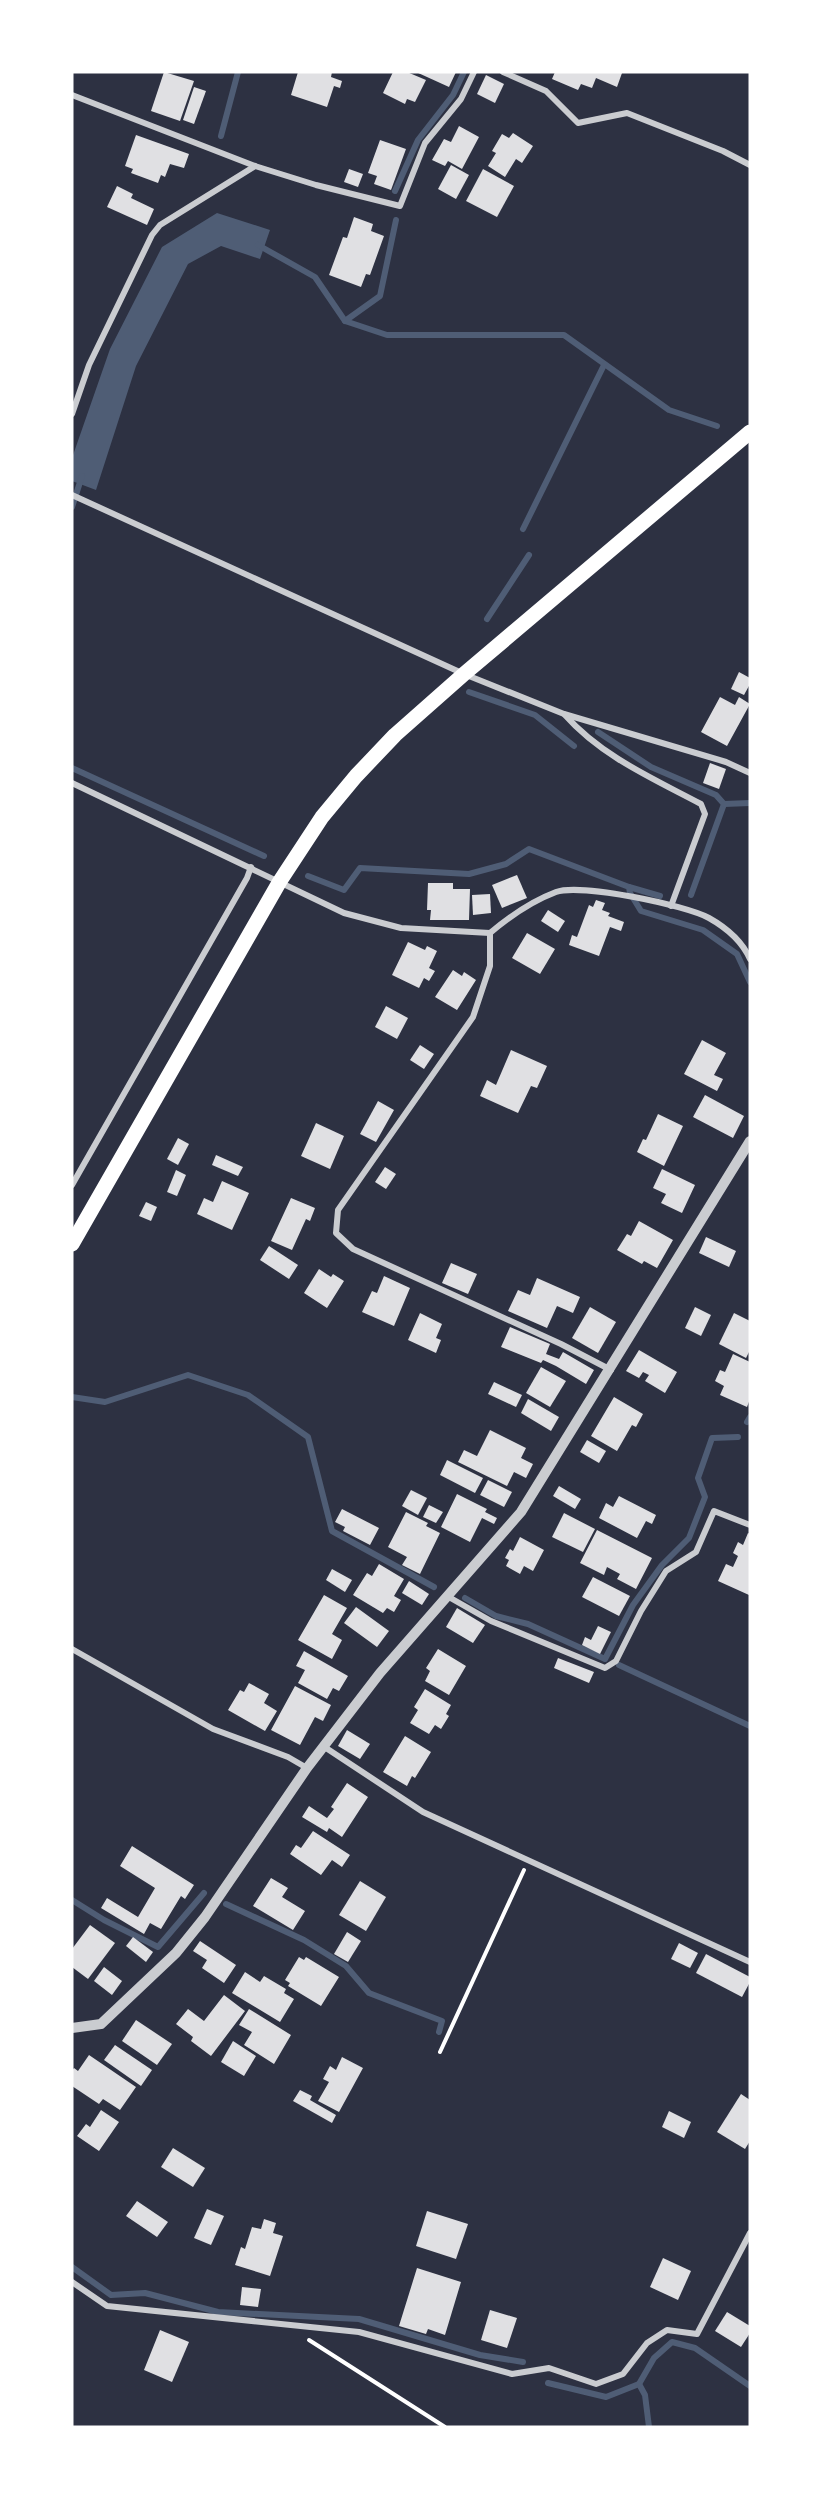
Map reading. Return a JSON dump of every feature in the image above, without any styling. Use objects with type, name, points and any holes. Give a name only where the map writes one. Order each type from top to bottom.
[{"type":"main road","points":[[72,1244],[280,881],[322,817],[356,776],[394,735],[750,432]]},
{"type":"street","points":[[72,95],[255,166],[316,185],[400,206],[425,143],[461,99],[474,72]]},
{"type":"street","points":[[503,72],[546,91],[578,123],[627,113],[723,151],[750,165]]},
{"type":"street","points":[[72,414],[89,365],[152,235],[160,225],[255,166]]},
{"type":"street","points":[[72,495],[464,674],[564,714],[726,762],[750,773]]},
{"type":"street","points":[[564,714],[578,730],[628,766],[701,804],[705,814],[671,906]]},
{"type":"street","points":[[72,783],[344,913],[401,928],[490,933],[508,917],[557,891],[584,889],[671,906],[706,916],[729,930],[750,959]]},
{"type":"street","points":[[72,1185],[247,878],[251,867]]},
{"type":"street","points":[[490,933],[490,966],[473,1017],[338,1210],[336,1233],[353,1249],[561,1344],[610,1370]]},
{"type":"street","points":[[72,2028],[101,2024],[176,1953],[205,1917],[323,1746],[380,1673],[520,1512],[750,1141]]},
{"type":"street","points":[[447,1596],[491,1621],[605,1668],[616,1661],[640,1611],[666,1571],[696,1552],[714,1511],[750,1525]]},
{"type":"street","points":[[72,1649],[213,1729],[288,1757],[307,1768]]},
{"type":"street","points":[[323,1746],[423,1812],[750,1962]]},
{"type":"street","points":[[72,2282],[106,2306],[359,2332],[512,2374],[549,2368],[596,2384],[623,2374],[647,2343],[667,2330],[697,2334],[750,2233]]},
{"type":"path","points":[[440,2052],[528,1861]]},
{"type":"path","points":[[289,2325],[445,2427]]},
{"type":"water","points":[[217,213],[270,230],[260,259],[221,246],[188,264],[136,366],[96,490],[72,481],[72,458],[110,349],[162,247]]},
{"type":"building","points":[[164,72],[194,81],[180,121],[151,111]]},
{"type":"building","points":[[298,72],[332,72],[331,77],[342,81],[340,88],[334,86],[327,107],[291,95]]},
{"type":"building","points":[[393,72],[407,72],[426,80],[415,102],[407,99],[405,104],[383,93]]},
{"type":"building","points":[[416,72],[456,72],[449,87]]},
{"type":"building","points":[[555,72],[622,73],[617,87],[596,78],[592,88],[581,84],[578,90],[552,79]]},
{"type":"building","points":[[486,75],[504,84],[495,103],[477,94]]},
{"type":"building","points":[[194,87],[206,91],[194,124],[183,120]]},
{"type":"building","points":[[459,126],[479,137],[462,169],[448,161],[445,166],[432,160],[444,139],[451,142]]},
{"type":"building","points":[[513,133],[533,146],[522,163],[516,159],[505,177],[488,166],[496,153],[492,151],[502,134],[509,138]]},
{"type":"building","points":[[136,135],[189,154],[184,168],[170,164],[165,177],[161,175],[158,183],[131,173],[133,169],[125,166]]},
{"type":"building","points":[[380,140],[406,149],[391,190],[374,184],[377,176],[368,173]]},
{"type":"building","points":[[451,165],[469,175],[456,199],[438,189]]},
{"type":"building","points":[[349,169],[363,174],[358,187],[344,182]]},
{"type":"building","points":[[483,169],[514,186],[497,217],[466,201]]},
{"type":"building","points":[[117,186],[133,194],[131,198],[154,209],[147,225],[107,207]]},
{"type":"building","points":[[354,217],[373,224],[371,231],[384,236],[370,275],[366,274],[361,287],[329,275],[343,237],[347,238]]},
{"type":"building","points":[[739,672],[750,678],[750,684],[744,695],[731,689]]},
{"type":"building","points":[[720,697],[735,705],[739,697],[750,704],[727,746],[701,732]]},
{"type":"building","points":[[710,763],[726,769],[719,789],[703,783]]},
{"type":"building","points":[[517,875],[527,898],[502,908],[492,885]]},
{"type":"building","points":[[428,883],[453,883],[453,889],[470,889],[469,920],[430,920],[431,910],[427,910]]},
{"type":"building","points":[[490,894],[491,913],[473,915],[472,895]]},
{"type":"building","points":[[596,900],[605,903],[602,910],[610,913],[608,916],[624,922],[621,931],[610,927],[599,956],[569,945],[572,935],[577,937],[589,905],[593,907]]},
{"type":"building","points":[[548,910],[565,921],[558,932],[541,921]]},
{"type":"building","points":[[527,933],[555,949],[540,974],[512,958]]},
{"type":"building","points":[[408,942],[425,950],[427,946],[437,951],[429,968],[435,971],[429,981],[424,978],[419,988],[392,975]]},
{"type":"building","points":[[453,970],[462,976],[464,972],[476,980],[457,1010],[435,997]]},
{"type":"building","points":[[386,1006],[408,1018],[397,1039],[375,1027]]},
{"type":"building","points":[[702,1040],[726,1053],[714,1075],[723,1079],[717,1091],[684,1074]]},
{"type":"building","points":[[420,1045],[434,1054],[424,1069],[410,1060]]},
{"type":"building","points":[[511,1050],[547,1066],[537,1088],[531,1086],[518,1113],[480,1096],[487,1080],[496,1085]]},
{"type":"building","points":[[705,1095],[744,1116],[733,1138],[693,1117]]},
{"type":"building","points":[[378,1101],[394,1110],[376,1142],[360,1134]]},
{"type":"building","points":[[658,1114],[683,1126],[664,1166],[637,1152],[643,1139],[646,1140]]},
{"type":"building","points":[[316,1123],[344,1136],[330,1169],[301,1156]]},
{"type":"building","points":[[178,1138],[189,1144],[178,1165],[167,1159]]},
{"type":"building","points":[[216,1155],[243,1167],[238,1176],[212,1165]]},
{"type":"building","points":[[385,1167],[396,1174],[386,1189],[375,1182]]},
{"type":"building","points":[[662,1169],[695,1185],[682,1213],[661,1203],[666,1194],[653,1188]]},
{"type":"building","points":[[176,1170],[186,1175],[177,1196],[167,1192]]},
{"type":"building","points":[[222,1181],[249,1193],[232,1230],[197,1214],[204,1198],[213,1202]]},
{"type":"building","points":[[291,1198],[315,1208],[310,1221],[306,1219],[292,1250],[271,1241]]},
{"type":"building","points":[[146,1202],[157,1207],[151,1221],[139,1216]]},
{"type":"building","points":[[639,1221],[673,1240],[657,1268],[644,1261],[642,1264],[617,1250],[627,1234],[631,1236]]},
{"type":"building","points":[[706,1237],[736,1251],[729,1267],[699,1253]]},
{"type":"building","points":[[269,1246],[298,1265],[289,1279],[260,1260]]},
{"type":"building","points":[[451,1263],[477,1274],[468,1294],[442,1283]]},
{"type":"building","points":[[319,1269],[331,1277],[333,1274],[344,1281],[327,1308],[304,1293]]},
{"type":"building","points":[[384,1276],[410,1288],[394,1326],[362,1312],[372,1291],[377,1293]]},
{"type":"building","points":[[537,1278],[580,1297],[573,1313],[557,1306],[547,1328],[508,1311],[518,1290],[530,1295]]},
{"type":"building","points":[[590,1307],[616,1322],[598,1353],[572,1338]]},
{"type":"building","points":[[695,1307],[711,1315],[701,1336],[685,1328]]},
{"type":"building","points":[[420,1313],[442,1324],[436,1338],[441,1340],[436,1353],[408,1340]]},
{"type":"building","points":[[734,1313],[750,1321],[750,1350],[746,1358],[719,1344]]},
{"type":"building","points":[[510,1327],[550,1344],[546,1354],[559,1359],[563,1352],[594,1370],[586,1384],[543,1360],[541,1363],[501,1347]]},
{"type":"building","points":[[639,1350],[677,1372],[665,1393],[645,1381],[649,1375],[643,1372],[639,1378],[626,1371]]},
{"type":"building","points":[[733,1354],[750,1362],[750,1399],[747,1407],[720,1395],[724,1386],[715,1381],[720,1370],[725,1372]]},
{"type":"building","points":[[541,1367],[566,1381],[550,1407],[526,1393]]},
{"type":"building","points":[[494,1382],[522,1395],[516,1407],[488,1394]]},
{"type":"building","points":[[614,1397],[643,1414],[636,1427],[632,1425],[617,1451],[591,1436]]},
{"type":"building","points":[[528,1399],[559,1417],[551,1431],[521,1413]]},
{"type":"building","points":[[490,1430],[526,1448],[521,1458],[533,1464],[526,1478],[514,1472],[507,1486],[458,1462],[464,1450],[477,1456]]},
{"type":"building","points":[[587,1440],[606,1451],[599,1463],[580,1452]]},
{"type":"building","points":[[447,1460],[483,1478],[475,1493],[440,1475]]},
{"type":"building","points":[[488,1480],[512,1492],[504,1507],[480,1495]]},
{"type":"building","points":[[559,1486],[581,1499],[575,1509],[553,1496]]},
{"type":"building","points":[[411,1490],[427,1498],[418,1515],[402,1506]]},
{"type":"building","points":[[457,1494],[487,1509],[485,1512],[497,1518],[494,1524],[482,1518],[470,1542],[441,1527]]},
{"type":"building","points":[[619,1496],[656,1515],[652,1524],[646,1521],[637,1538],[599,1518],[606,1503],[613,1507]]},
{"type":"building","points":[[429,1505],[443,1512],[436,1523],[423,1517]]},
{"type":"building","points":[[342,1509],[379,1528],[370,1545],[343,1531],[345,1527],[335,1522]]},
{"type":"building","points":[[406,1512],[428,1523],[426,1526],[440,1533],[420,1574],[402,1565],[407,1557],[388,1547]]},
{"type":"building","points":[[564,1513],[595,1529],[583,1552],[552,1537]]},
{"type":"building","points":[[597,1530],[652,1558],[636,1589],[617,1579],[620,1574],[607,1567],[604,1575],[580,1563]]},
{"type":"building","points":[[748,1533],[750,1534],[749,1595],[718,1581],[726,1564],[733,1567],[738,1556],[733,1553],[738,1542],[743,1545]]},
{"type":"building","points":[[520,1537],[544,1550],[533,1571],[524,1566],[520,1574],[506,1566],[509,1560],[505,1558],[510,1549],[513,1551]]},
{"type":"building","points":[[379,1564],[404,1579],[394,1596],[401,1600],[394,1612],[387,1608],[383,1613],[353,1595],[367,1573],[372,1576]]},
{"type":"building","points":[[332,1569],[352,1580],[345,1592],[326,1580]]},
{"type":"building","points":[[593,1577],[630,1596],[619,1616],[582,1597]]},
{"type":"building","points":[[409,1581],[429,1594],[422,1605],[402,1593]]},
{"type":"building","points":[[324,1595],[347,1608],[332,1634],[342,1640],[332,1659],[298,1640]]},
{"type":"building","points":[[356,1607],[389,1631],[377,1647],[344,1623]]},
{"type":"building","points":[[457,1608],[485,1625],[473,1643],[446,1627]]},
{"type":"building","points":[[598,1626],[611,1632],[600,1654],[582,1645],[585,1637],[591,1640]]},
{"type":"building","points":[[438,1649],[466,1666],[449,1695],[425,1681],[430,1671],[426,1668]]},
{"type":"building","points":[[304,1651],[348,1676],[339,1691],[333,1688],[327,1699],[298,1683],[305,1670],[296,1666]]},
{"type":"building","points":[[558,1658],[594,1672],[589,1683],[554,1668]]},
{"type":"building","points":[[249,1683],[269,1694],[264,1703],[277,1711],[265,1731],[228,1710],[240,1690],[244,1692]]},
{"type":"building","points":[[295,1686],[331,1705],[323,1721],[315,1717],[300,1745],[271,1730]]},
{"type":"building","points":[[425,1689],[451,1705],[446,1714],[449,1716],[441,1729],[435,1725],[429,1734],[410,1723],[418,1710],[414,1707]]},
{"type":"building","points":[[347,1730],[370,1744],[360,1759],[338,1746]]},
{"type":"building","points":[[405,1736],[431,1752],[415,1778],[412,1776],[407,1786],[383,1772]]},
{"type":"building","points":[[347,1783],[368,1797],[342,1837],[329,1828],[327,1832],[302,1817],[309,1806],[327,1818],[334,1809],[331,1807]]},
{"type":"building","points":[[313,1831],[350,1855],[342,1867],[332,1860],[321,1875],[290,1854],[296,1845],[301,1848]]},
{"type":"building","points":[[132,1846],[194,1885],[185,1899],[181,1896],[161,1929],[150,1923],[144,1934],[101,1908],[107,1898],[138,1917],[155,1888],[120,1866]]},
{"type":"building","points":[[271,1878],[288,1888],[282,1897],[305,1911],[293,1930],[253,1906]]},
{"type":"building","points":[[360,1881],[386,1897],[366,1931],[339,1915]]},
{"type":"building","points":[[90,1925],[115,1943],[88,1979],[72,1967],[72,1949]]},
{"type":"building","points":[[347,1932],[361,1941],[348,1962],[334,1954]]},
{"type":"building","points":[[133,1937],[153,1952],[146,1962],[126,1946]]},
{"type":"building","points":[[200,1941],[236,1965],[224,1983],[202,1968],[207,1960],[193,1951]]},
{"type":"building","points":[[679,1943],[698,1953],[690,1968],[671,1959]]},
{"type":"building","points":[[706,1954],[750,1977],[750,1982],[742,1997],[696,1973]]},
{"type":"building","points":[[299,1957],[304,1960],[306,1957],[339,1977],[321,2006],[288,1986],[290,1983],[285,1980]]},
{"type":"building","points":[[104,1967],[122,1981],[112,1995],[94,1981]]},
{"type":"building","points":[[245,1972],[260,1982],[264,1976],[286,1989],[284,1993],[294,1999],[280,2022],[232,1993]]},
{"type":"building","points":[[224,1995],[245,2011],[211,2056],[191,2041],[193,2037],[176,2024],[188,2009],[204,2021]]},
{"type":"building","points":[[249,2009],[291,2035],[274,2064],[244,2045],[252,2032],[239,2025]]},
{"type":"building","points":[[136,2020],[172,2044],[157,2065],[122,2041]]},
{"type":"building","points":[[233,2041],[256,2056],[244,2076],[221,2062]]},
{"type":"building","points":[[115,2045],[152,2070],[141,2086],[104,2060]]},
{"type":"building","points":[[89,2055],[136,2087],[120,2110],[103,2099],[99,2104],[72,2086],[72,2071],[74,2068],[78,2071]]},
{"type":"building","points":[[342,2057],[363,2068],[339,2112],[318,2101],[329,2082],[323,2079],[330,2066],[336,2070]]},
{"type":"building","points":[[300,2090],[312,2096],[310,2100],[336,2115],[332,2123],[293,2101]]},
{"type":"building","points":[[741,2094],[750,2100],[750,2141],[745,2149],[717,2132]]},
{"type":"building","points":[[101,2110],[119,2122],[99,2151],[77,2136],[86,2124],[90,2127]]},
{"type":"building","points":[[669,2111],[691,2122],[684,2138],[662,2127]]},
{"type":"building","points":[[173,2148],[205,2168],[193,2187],[161,2167]]},
{"type":"building","points":[[137,2201],[168,2222],[157,2237],[126,2216]]},
{"type":"building","points":[[207,2209],[224,2216],[211,2245],[194,2238]]},
{"type":"building","points":[[427,2211],[468,2224],[456,2259],[416,2246]]},
{"type":"building","points":[[264,2219],[276,2223],[273,2233],[283,2236],[270,2276],[235,2265],[241,2247],[245,2249],[252,2227],[261,2229]]},
{"type":"building","points":[[663,2258],[691,2271],[678,2300],[650,2287]]},
{"type":"building","points":[[417,2268],[461,2282],[445,2335],[428,2329],[426,2334],[399,2326]]},
{"type":"building","points":[[242,2287],[261,2289],[258,2307],[240,2305]]},
{"type":"building","points":[[490,2310],[517,2318],[507,2348],[481,2340]]},
{"type":"building","points":[[727,2312],[750,2326],[750,2333],[741,2347],[715,2331]]},
{"type":"building","points":[[160,2330],[189,2342],[172,2382],[144,2370]]},
{"type":"waterway","points":[[221,136],[238,72]]},
{"type":"waterway","points":[[395,191],[418,140],[453,95],[464,72]]},
{"type":"waterway","points":[[345,321],[380,296],[396,220]]},
{"type":"waterway","points":[[258,245],[315,277],[345,321],[387,335],[564,335],[669,410],[717,426]]},
{"type":"waterway","points":[[523,529],[604,365]]},
{"type":"waterway","points":[[72,507],[82,476]]},
{"type":"waterway","points":[[487,619],[529,555]]},
{"type":"waterway","points":[[469,692],[535,715],[574,746]]},
{"type":"waterway","points":[[598,732],[651,767],[716,795],[724,804],[691,895]]},
{"type":"waterway","points":[[72,768],[264,856]]},
{"type":"waterway","points":[[724,804],[750,803]]},
{"type":"waterway","points":[[308,876],[344,890],[360,868],[469,874],[506,864],[529,849],[629,887],[641,911],[703,930],[737,954],[750,982]]},
{"type":"waterway","points":[[629,887],[660,896]]},
{"type":"waterway","points":[[72,1397],[105,1402],[188,1375],[248,1395],[308,1437],[332,1531],[434,1587]]},
{"type":"waterway","points":[[747,1422],[750,1417]]},
{"type":"waterway","points":[[465,1598],[496,1616],[528,1624],[605,1659],[633,1605],[662,1565],[689,1538],[705,1497],[698,1478],[712,1438],[738,1437]]},
{"type":"waterway","points":[[619,1665],[750,1726]]},
{"type":"waterway","points":[[72,1900],[104,1920],[158,1947],[204,1893]]},
{"type":"waterway","points":[[226,1904],[304,1940],[346,1966],[369,1993],[442,2021],[439,2032]]},
{"type":"waterway","points":[[72,2267],[111,2295],[145,2293],[218,2312],[359,2319],[480,2355],[523,2362]]},
{"type":"waterway","points":[[639,2384],[654,2358],[672,2342],[695,2348],[750,2386]]},
{"type":"waterway","points":[[548,2383],[606,2397],[639,2384],[645,2395],[649,2427]]}]
